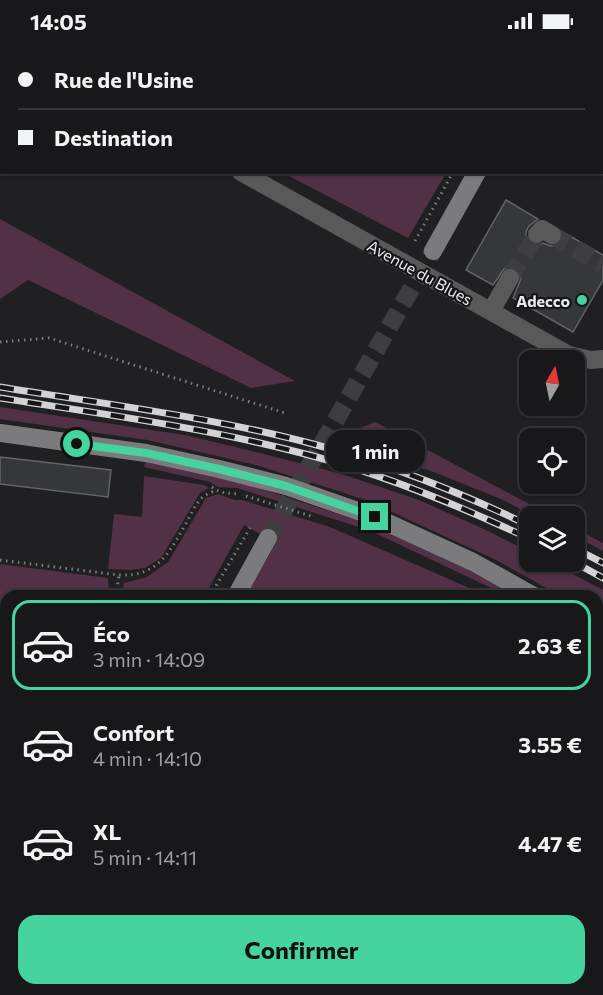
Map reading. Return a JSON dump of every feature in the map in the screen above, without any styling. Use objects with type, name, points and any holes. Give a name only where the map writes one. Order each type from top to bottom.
[{"type":"main road","points":[[433,251],[476,174]]},
{"type":"main road","points":[[0,433],[146,453],[286,486],[375,517],[473,562],[523,590]]},
{"type":"main road","points":[[239,590],[268,538]]},
{"type":"street","name":"Avenue du Blues","points":[[245,174],[569,355],[591,360],[603,359]]},
{"type":"street","points":[[491,311],[510,278]]},
{"type":"path","points":[[415,241],[452,174]]},
{"type":"path","points":[[0,342],[48,338],[288,414]]},
{"type":"path","points":[[0,560],[119,575],[132,575],[147,571],[161,562],[171,550],[204,496],[216,490],[318,518]]},
{"type":"path","points":[[214,590],[250,528]]},
{"type":"path","points":[[117,590],[119,575]]},
{"type":"shaded area","points":[[285,174],[445,174],[408,238]]},
{"type":"shaded area","points":[[0,219],[295,381],[251,388],[28,280],[0,299]]},
{"type":"shaded area","points":[[0,407],[185,435],[342,474],[419,500],[519,547],[519,572],[569,572],[603,590],[550,590],[496,560],[366,500],[256,465],[147,440],[0,419]]},
{"type":"shaded area","points":[[375,422],[533,506],[519,506],[519,508],[431,471],[357,448],[358,429]]},
{"type":"shaded area","points":[[145,462],[247,484],[371,525],[467,569],[507,590],[495,590],[371,531],[237,488],[218,487],[210,482],[144,467]]},
{"type":"shaded area","points":[[144,476],[204,485],[209,488],[200,493],[161,558],[145,568],[108,569],[114,514],[142,517]]},
{"type":"shaded area","points":[[218,494],[330,527],[473,590],[250,590],[276,543],[244,525],[208,590],[123,590],[124,583],[147,577],[168,562],[206,498]]},
{"type":"shaded area","points":[[585,534],[603,543],[603,551],[585,541]]},
{"type":"shaded area","points":[[0,564],[108,578],[109,590],[0,590]]},
{"type":"building","points":[[506,200],[538,219],[529,226],[526,232],[529,241],[534,245],[543,243],[551,246],[557,245],[562,240],[563,232],[603,255],[603,280],[573,332],[513,298],[521,279],[516,269],[509,267],[504,269],[493,285],[466,270]]},
{"type":"building","points":[[0,457],[111,470],[108,497],[0,484]]},
{"type":"tunnel","points":[[510,278],[537,234]]},
{"type":"tunnel","points":[[552,235],[603,265]]},
{"type":"tunnel","points":[[268,538],[433,251]]},
{"type":"railway","points":[[0,387],[118,405],[275,434],[369,460],[423,480],[519,521]]},
{"type":"railway","points":[[0,398],[194,429],[271,445],[337,463],[421,492],[519,534]]},
{"type":"railway","points":[[585,554],[603,563]]},
{"type":"railway","points":[[585,568],[603,578]]},
{"type":"place","name":"Adecco","points":[[582,300]]},
{"type":"route","points":[[77,444],[146,453],[219,469],[286,486],[375,517]]}]
